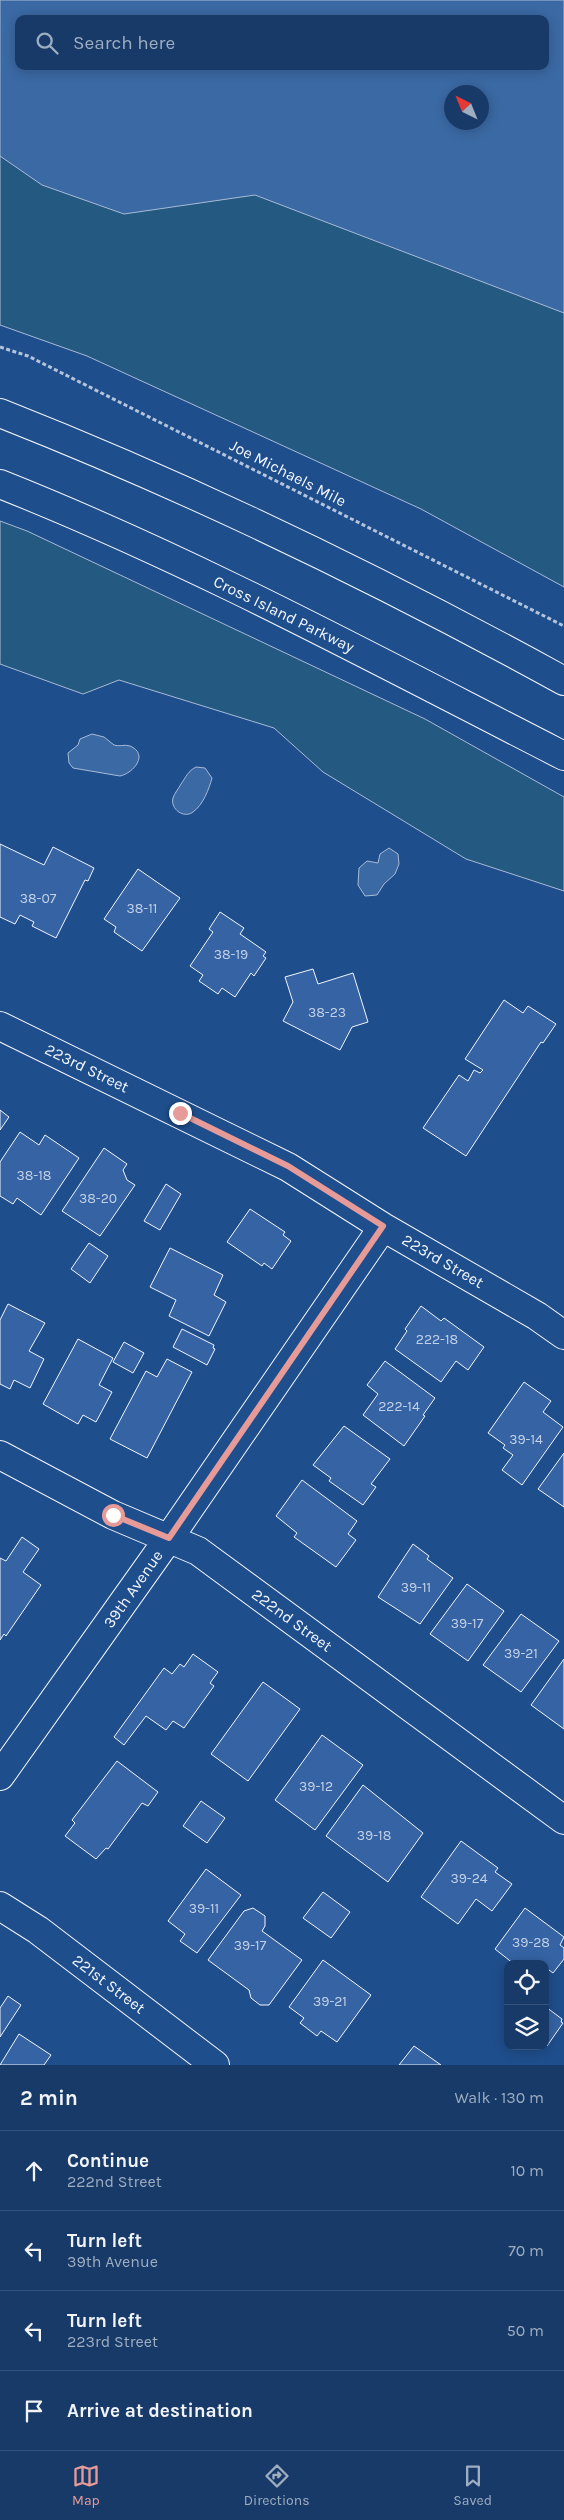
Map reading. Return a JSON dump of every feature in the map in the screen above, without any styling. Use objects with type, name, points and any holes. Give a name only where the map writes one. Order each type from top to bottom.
[{"type":"main road","points":[[0,413],[85,446],[313,551],[564,681]]},
{"type":"main road","name":"Cross Island Parkway","points":[[0,484],[72,512],[278,610],[564,756]]},
{"type":"main road","name":"223rd Street","points":[[0,1026],[288,1166],[383,1226],[537,1316],[564,1335]]},
{"type":"main road","name":"39th Avenue","points":[[0,1776],[169,1538],[383,1226]]},
{"type":"main road","name":"222nd Street","points":[[0,1456],[113,1515],[198,1551],[564,1820]]},
{"type":"main road","name":"221st Street","points":[[0,1906],[38,1930],[215,2065]]},
{"type":"path","name":"Joe Michaels Mile","points":[[0,347],[28,356],[564,626]]},
{"type":"shaded area","points":[[0,0],[564,0],[564,587],[421,509],[87,356],[0,325]]},
{"type":"shaded area","points":[[0,0],[564,0],[564,313],[255,195],[124,214],[42,185],[0,156]]},
{"type":"shaded area","points":[[0,521],[27,531],[425,719],[564,797],[564,891],[466,859],[323,772],[274,728],[119,680],[83,694],[0,664]]},
{"type":"shaded area","points":[[92,734],[104,737],[114,745],[128,745],[136,749],[139,758],[137,763],[130,771],[120,776],[73,768],[69,763],[68,753],[78,745],[80,739]]},
{"type":"shaded area","points":[[196,767],[205,768],[212,778],[211,782],[197,809],[189,814],[182,814],[174,806],[173,798],[187,774]]},
{"type":"shaded area","points":[[389,848],[398,854],[399,864],[395,874],[384,884],[377,895],[365,896],[358,885],[359,868],[367,861],[378,863],[380,854]]},
{"type":"building","points":[[0,844],[44,865],[53,847],[94,868],[88,881],[85,880],[56,938],[32,926],[34,922],[20,915],[15,924],[0,917]]},
{"type":"building","points":[[138,869],[180,898],[142,951],[114,932],[116,927],[104,919]]},
{"type":"building","points":[[220,912],[244,928],[240,934],[266,952],[263,956],[266,958],[254,976],[251,973],[235,997],[222,988],[218,994],[199,981],[203,975],[190,966],[213,932],[209,929]]},
{"type":"building","points":[[313,969],[318,984],[353,973],[368,1022],[352,1027],[340,1050],[283,1021],[293,1002],[285,977]]},
{"type":"building","points":[[504,1000],[523,1013],[528,1006],[556,1024],[543,1043],[541,1042],[466,1156],[423,1128],[459,1075],[468,1081],[474,1070],[480,1073],[483,1070],[465,1059]]},
{"type":"building","points":[[0,1110],[9,1117],[0,1130]]},
{"type":"building","points":[[20,1132],[39,1145],[45,1135],[79,1158],[41,1215],[17,1198],[13,1204],[0,1196],[0,1162]]},
{"type":"building","points":[[104,1148],[127,1164],[123,1170],[127,1180],[135,1185],[100,1236],[62,1211]]},
{"type":"building","points":[[166,1184],[181,1194],[160,1230],[144,1221]]},
{"type":"building","points":[[250,1209],[285,1232],[283,1235],[291,1241],[272,1269],[264,1263],[262,1266],[227,1242]]},
{"type":"building","points":[[89,1243],[108,1256],[90,1283],[71,1269]]},
{"type":"building","points":[[170,1248],[223,1275],[214,1295],[226,1302],[209,1336],[169,1316],[176,1300],[150,1287]]},
{"type":"building","points":[[8,1304],[45,1323],[29,1351],[44,1359],[30,1388],[14,1380],[10,1389],[0,1384],[0,1320]]},
{"type":"building","points":[[421,1306],[441,1321],[444,1318],[484,1347],[468,1370],[456,1361],[441,1382],[395,1349],[407,1331],[405,1329]]},
{"type":"building","points":[[182,1329],[214,1345],[213,1348],[215,1349],[207,1365],[173,1347]]},
{"type":"building","points":[[78,1339],[113,1358],[99,1385],[112,1392],[96,1422],[83,1415],[78,1424],[43,1404]]},
{"type":"building","points":[[124,1342],[144,1353],[133,1373],[113,1362]]},
{"type":"building","points":[[167,1359],[192,1372],[147,1458],[110,1439],[146,1371],[157,1377]]},
{"type":"building","points":[[385,1361],[435,1398],[404,1446],[363,1415],[378,1394],[367,1385]]},
{"type":"building","points":[[524,1382],[551,1401],[543,1412],[563,1427],[522,1485],[502,1470],[513,1455],[503,1448],[505,1445],[488,1433]]},
{"type":"building","points":[[344,1426],[390,1459],[371,1484],[376,1487],[363,1505],[329,1481],[331,1478],[313,1465]]},
{"type":"building","points":[[564,1453],[564,1507],[538,1489]]},
{"type":"building","points":[[302,1480],[357,1521],[348,1534],[356,1540],[336,1567],[294,1537],[297,1533],[276,1516]]},
{"type":"building","points":[[22,1537],[39,1549],[23,1572],[41,1585],[6,1636],[4,1634],[0,1640],[0,1558],[6,1561]]},
{"type":"building","points":[[413,1544],[429,1556],[427,1559],[453,1578],[420,1624],[378,1597]]},
{"type":"building","points":[[467,1584],[504,1611],[468,1661],[430,1634]]},
{"type":"building","points":[[521,1614],[559,1641],[521,1692],[483,1665]]},
{"type":"building","points":[[193,1654],[218,1672],[210,1683],[214,1686],[184,1728],[173,1721],[166,1730],[146,1716],[124,1745],[114,1737],[164,1668],[172,1674],[180,1664],[184,1667]]},
{"type":"building","points":[[564,1659],[564,1729],[531,1705]]},
{"type":"building","points":[[263,1682],[300,1709],[248,1781],[211,1754]]},
{"type":"building","points":[[322,1735],[363,1765],[315,1830],[275,1800]]},
{"type":"building","points":[[117,1761],[158,1792],[148,1806],[142,1803],[108,1849],[106,1848],[96,1859],[65,1836],[75,1823],[72,1820]]},
{"type":"building","points":[[363,1785],[423,1833],[388,1882],[326,1836]]},
{"type":"building","points":[[201,1801],[225,1818],[207,1843],[183,1826]]},
{"type":"building","points":[[461,1841],[498,1868],[495,1872],[512,1884],[492,1911],[476,1899],[458,1924],[421,1897]]},
{"type":"building","points":[[206,1869],[241,1895],[197,1953],[180,1941],[185,1934],[168,1921]]},
{"type":"building","points":[[323,1892],[350,1912],[331,1938],[303,1918]]},
{"type":"building","points":[[253,1908],[265,1916],[265,1926],[262,1931],[302,1960],[269,2005],[260,2005],[251,1998],[249,1990],[208,1960],[244,1911]]},
{"type":"building","points":[[525,1908],[564,1937],[560,1945],[564,1948],[564,1959],[553,1973],[549,1970],[549,1960],[509,1960],[495,1949]]},
{"type":"building","points":[[323,1960],[371,1995],[337,2042],[321,2031],[317,2036],[300,2023],[304,2018],[289,2007]]},
{"type":"building","points":[[8,1996],[21,2005],[0,2037],[0,2008]]},
{"type":"building","points":[[549,2009],[562,2019],[561,2022],[563,2023],[549,2043]]},
{"type":"building","points":[[19,2034],[51,2055],[44,2065],[0,2065]]},
{"type":"building","points":[[414,2046],[441,2065],[399,2065]]},
{"type":"route","points":[[113,1515],[169,1538],[383,1226],[288,1166],[180,1113]]}]
